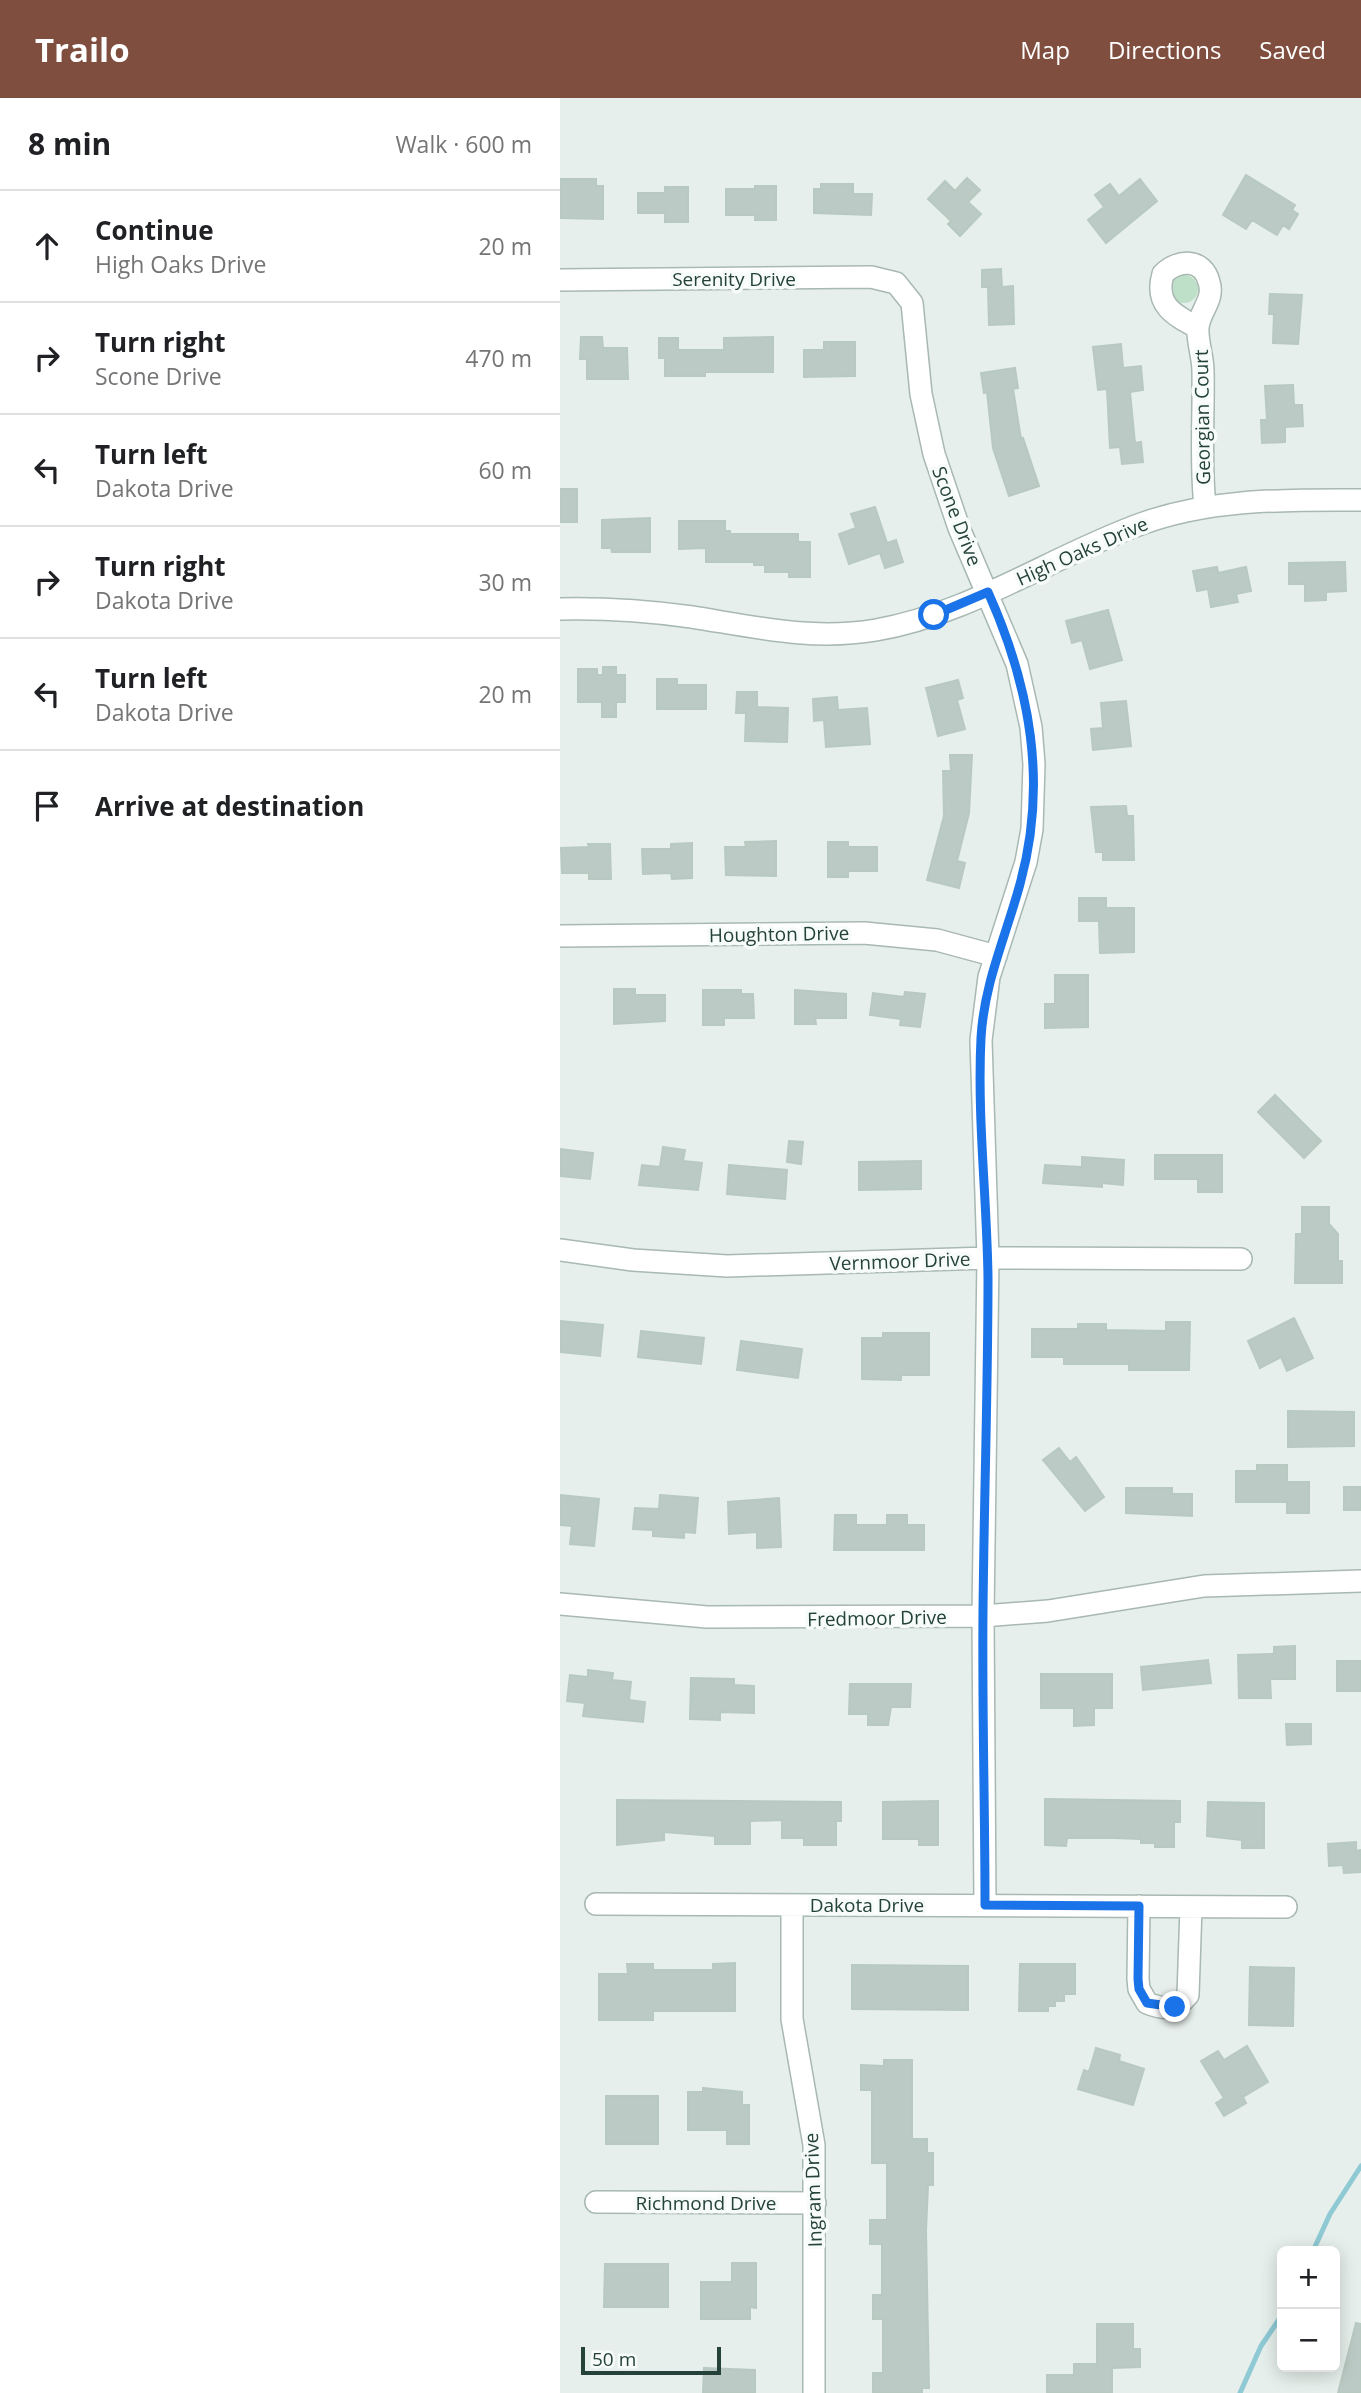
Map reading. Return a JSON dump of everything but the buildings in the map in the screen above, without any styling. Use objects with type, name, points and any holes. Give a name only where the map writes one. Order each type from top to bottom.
[{"type":"street","name":"Serenity Drive","points":[[560,280],[871,277],[886,279],[904,291]]},
{"type":"street","name":"Scone Drive","points":[[904,291],[912,303],[915,319],[921,394],[934,454],[959,528],[1017,664],[1031,727],[1034,764],[1033,808],[1026,862],[989,977],[981,1040],[988,1258],[983,1616],[985,1905]]},
{"type":"street","name":"Georgian Court","points":[[1198,328],[1203,369],[1205,506]]},
{"type":"street","name":"High Oaks Drive","points":[[560,609],[646,611],[772,632],[823,635],[903,624],[934,615],[1140,524],[1205,506],[1252,501],[1361,500]]},
{"type":"street","name":"Houghton Drive","points":[[560,936],[864,933],[937,940],[996,956]]},
{"type":"street","name":"Vernmoor Drive","points":[[560,1250],[633,1260],[727,1266],[988,1258],[1241,1259]]},
{"type":"street","name":"Fredmoor Drive","points":[[560,1604],[707,1617],[983,1616],[1048,1611],[1204,1586],[1361,1581]]},
{"type":"street","name":"Dakota Drive","points":[[596,1904],[1286,1907]]},
{"type":"street","name":"Ingram Drive","points":[[792,1905],[792,2019],[814,2145],[814,2393]]},
{"type":"street","points":[[1139,1906],[1139,1989],[1147,2003],[1167,2008],[1175,2007],[1188,1995],[1191,1907]]},
{"type":"street","name":"Richmond Drive","points":[[596,2202],[815,2203]]},
{"type":"green space","points":[[1184,275],[1194,279],[1198,289],[1194,299],[1184,303],[1174,299],[1170,289],[1174,279]]},
{"type":"waterway","points":[[1315,2246],[1330,2214],[1361,2166]]},
{"type":"waterway","points":[[1240,2393],[1261,2346],[1277,2322]]},
{"type":"route","points":[[934,615],[988,592],[1017,664],[1031,727],[1034,764],[1034,797],[1026,862],[989,977],[981,1040],[988,1258],[983,1616],[985,1905],[1139,1906],[1139,1989],[1147,2003],[1156,2007],[1175,2007]]}]
